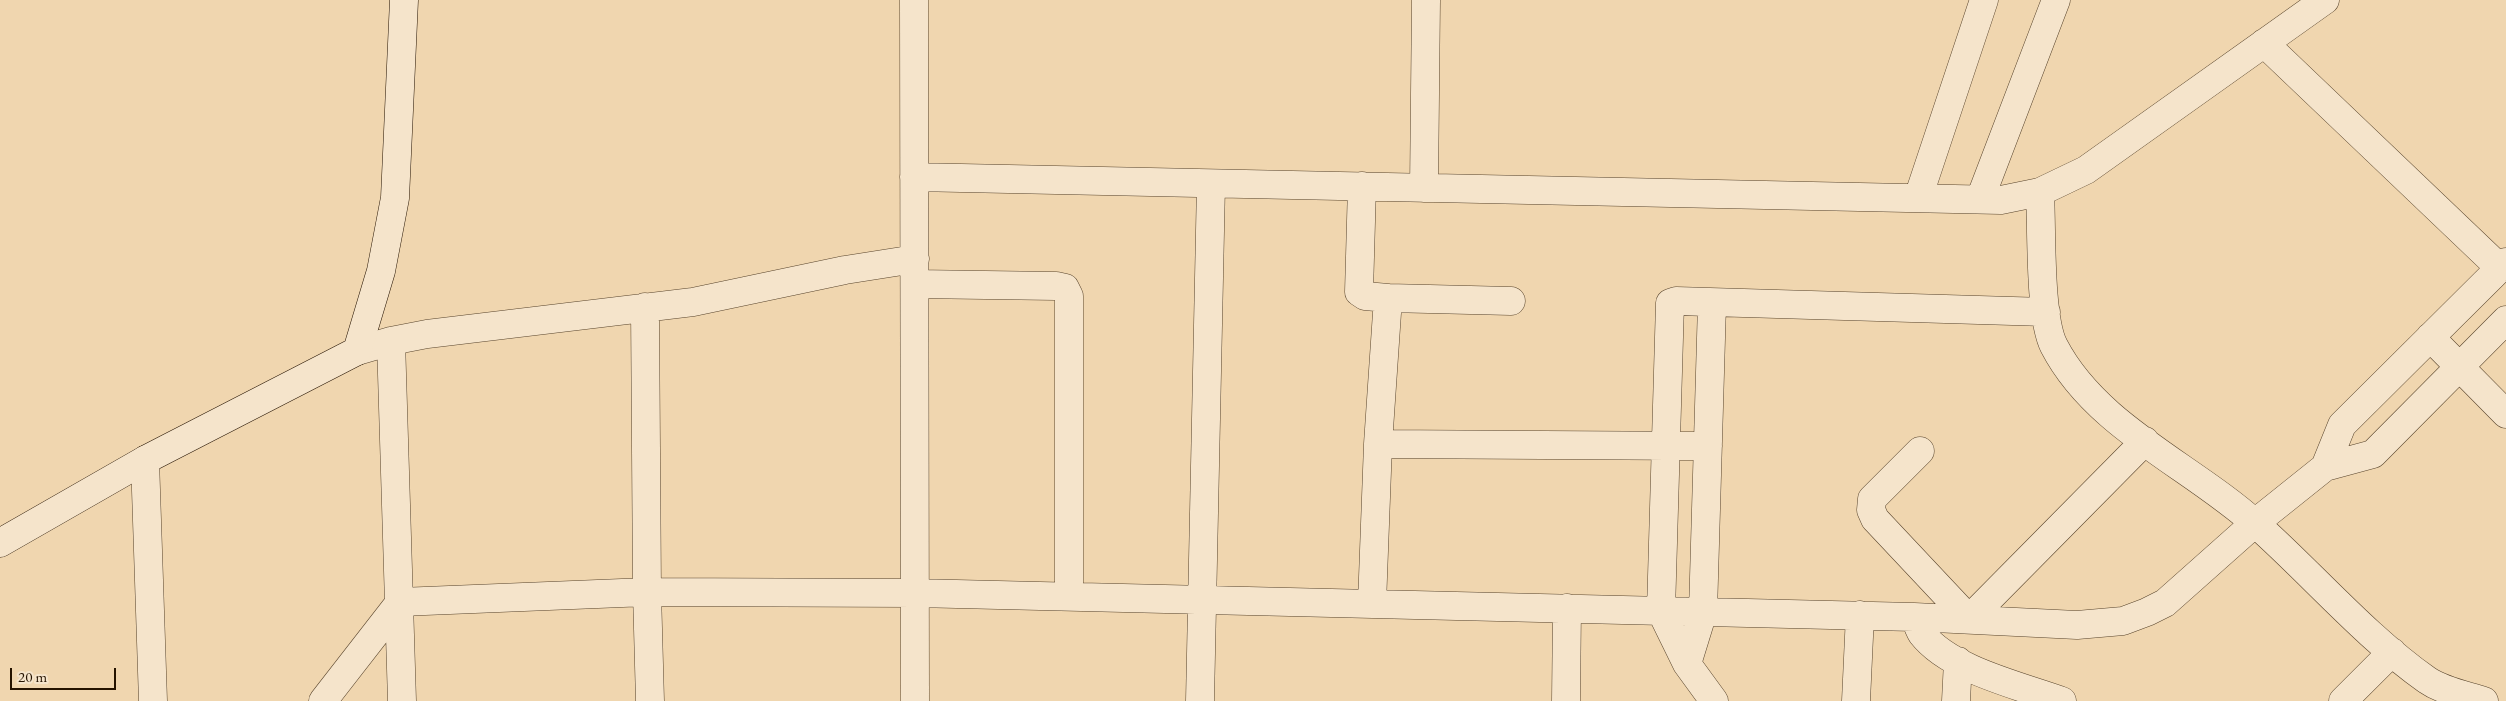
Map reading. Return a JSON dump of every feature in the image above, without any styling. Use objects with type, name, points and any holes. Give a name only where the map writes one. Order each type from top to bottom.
[{"type":"street","points":[[357,351],[381,271],[395,198],[404,0]]},
{"type":"street","points":[[914,0],[915,701]]},
{"type":"street","points":[[1424,188],[1426,0]]},
{"type":"street","points":[[1918,198],[1984,0]]},
{"type":"street","points":[[1980,199],[2056,0]]},
{"type":"street","points":[[914,177],[2002,200],[2040,192],[2086,170],[2325,0]]},
{"type":"street","points":[[2264,43],[2503,265],[2342,425],[2325,467]]},
{"type":"street","points":[[1200,701],[1212,184]]},
{"type":"street","points":[[1362,186],[1360,292],[1365,296],[1511,301]]},
{"type":"street","points":[[2040,192],[2046,312],[2053,344],[2076,381],[2102,407],[2255,523],[2392,652],[2430,682],[2484,701]]},
{"type":"street","points":[[0,543],[145,460],[357,351],[391,341],[427,334],[693,302],[835,272],[915,272],[1056,286],[1065,288],[1069,296],[1068,596]]},
{"type":"street","points":[[1372,604],[1378,444],[1388,298]]},
{"type":"street","points":[[1714,701],[1687,664],[1661,611],[1668,305],[1674,302],[2046,312]]},
{"type":"street","points":[[1687,664],[1703,612],[1712,304]]},
{"type":"street","points":[[645,307],[647,592],[650,701]]},
{"type":"street","points":[[323,701],[400,602],[647,592],[915,593],[1969,618],[2077,625],[2123,621],[2165,603],[2255,523],[2325,467],[2373,454],[2506,320]]},
{"type":"street","points":[[2430,337],[2458,368],[2506,414]]},
{"type":"street","points":[[391,341],[402,701]]},
{"type":"street","points":[[1969,618],[2145,441]]},
{"type":"street","points":[[1378,444],[1708,446]]},
{"type":"street","points":[[1920,452],[1872,500],[1871,510],[1876,519],[1969,618]]},
{"type":"street","points":[[145,460],[153,701]]},
{"type":"street","points":[[1566,701],[1567,608]]},
{"type":"street","points":[[1856,701],[1860,616]]},
{"type":"street","points":[[1914,617],[1921,634],[1937,649],[1958,661],[2062,701]]},
{"type":"street","points":[[2343,701],[2392,652]]},
{"type":"street","points":[[1956,701],[1958,661]]}]
